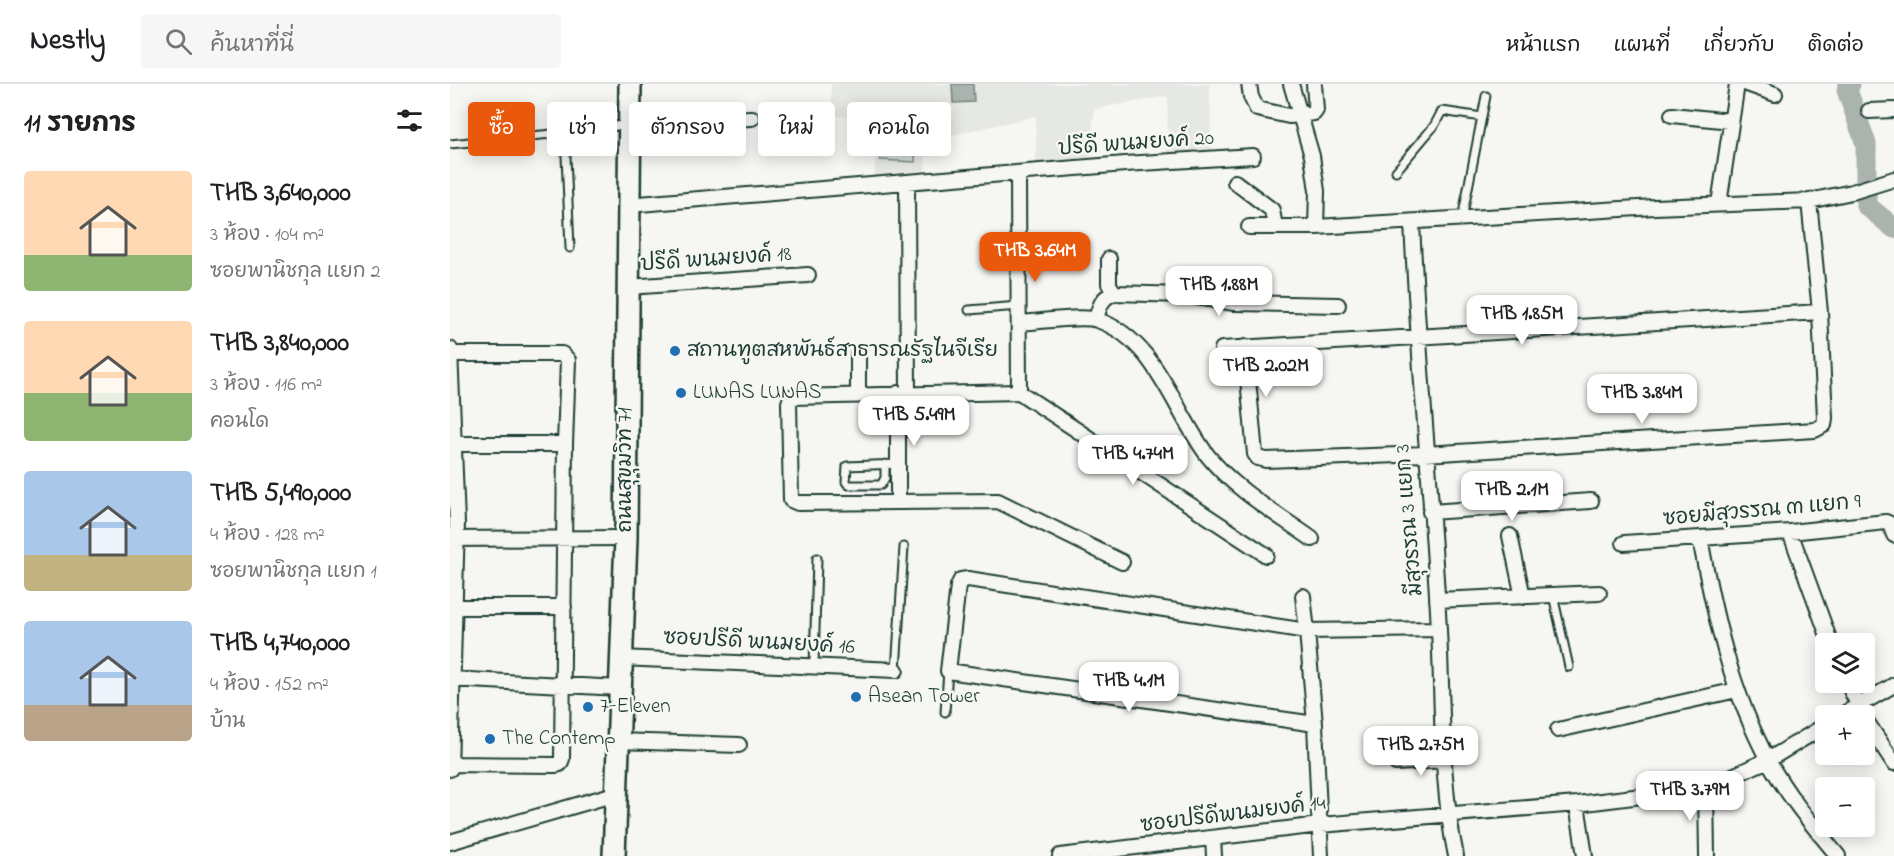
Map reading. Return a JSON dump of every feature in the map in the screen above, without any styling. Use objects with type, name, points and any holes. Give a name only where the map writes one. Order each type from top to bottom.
[{"type":"main road","name":"ถนนสุขุมวิท 71","points":[[630,84],[630,102]]},
{"type":"main road","name":"ถนนสุขุมวิท 71","points":[[614,856],[626,538],[629,123]]},
{"type":"street","points":[[1249,84],[1253,105],[1257,109],[1272,114],[1299,115],[1314,113],[1316,110],[1314,84]]},
{"type":"street","points":[[1291,84],[1312,156],[1317,191],[1316,227]]},
{"type":"street","points":[[1719,204],[1737,84]]},
{"type":"street","points":[[1747,84],[1775,94]]},
{"type":"street","points":[[1869,111],[1894,110]]},
{"type":"street","points":[[1672,115],[1731,121]]},
{"type":"street","points":[[746,118],[752,118]]},
{"type":"street","name":"ปรีดี พนมยงค์ 20","points":[[627,205],[1253,156]]},
{"type":"street","points":[[1017,174],[1019,392]]},
{"type":"street","points":[[1248,227],[1316,227],[1809,201],[1852,192],[1888,181]]},
{"type":"street","points":[[1235,182],[1272,210],[1275,227]]},
{"type":"street","points":[[898,501],[892,464],[903,393],[907,184]]},
{"type":"street","points":[[1245,347],[1255,454],[1258,458],[1425,454],[1815,430],[1824,424],[1825,418],[1820,312],[1809,201]]},
{"type":"street","name":"มีสุวรรณ 3 แยก 3","points":[[1412,222],[1417,336],[1439,629],[1447,815],[1456,856]]},
{"type":"street","points":[[1109,259],[1109,284],[1114,293]]},
{"type":"street","name":"ปรีดี พนมยงค์ 18","points":[[627,286],[808,275]]},
{"type":"street","points":[[1096,319],[1106,296],[1114,293],[1184,295],[1234,303],[1338,305]]},
{"type":"street","points":[[1222,349],[1820,312]]},
{"type":"street","points":[[1020,323],[1096,319],[1134,341],[1147,357],[1196,437],[1220,470],[1312,539]]},
{"type":"street","points":[[450,352],[566,356],[560,764],[450,766],[455,607],[454,444],[450,352]]},
{"type":"street","points":[[858,355],[858,394]]},
{"type":"street","points":[[1122,562],[998,501],[798,503],[791,500],[789,403],[791,397],[1019,392],[1266,555]]},
{"type":"street","points":[[454,444],[565,444]]},
{"type":"street","points":[[1430,512],[1591,501]]},
{"type":"street","name":"ซอยมีสุวรรณ ๓ แยก 9","points":[[1624,543],[1790,532],[1886,522],[1890,524],[1894,535]]},
{"type":"street","points":[[1790,532],[1827,633]]},
{"type":"street","points":[[1510,536],[1523,597]]},
{"type":"street","points":[[453,538],[626,538]]},
{"type":"street","points":[[1700,538],[1714,613],[1737,690],[1768,760],[1810,823],[1838,856]]},
{"type":"street","points":[[1315,724],[948,671],[958,586],[961,580],[968,579],[1307,631],[1439,629]]},
{"type":"street","points":[[1437,600],[1599,593]]},
{"type":"street","points":[[1303,596],[1315,724],[1321,856]]},
{"type":"street","points":[[455,607],[564,607]]},
{"type":"street","name":"ซอยปรีดี พนมยงค์ 16","points":[[620,658],[896,670]]},
{"type":"street","points":[[452,679],[620,688]]},
{"type":"street","points":[[1870,705],[1894,685]]},
{"type":"street","points":[[1558,730],[1737,690]]},
{"type":"street","name":"ซอยปรีดีพนมยงค์ 14","points":[[1060,856],[1096,854],[1320,825],[1577,804],[1706,788],[1768,760],[1815,732]]},
{"type":"street","points":[[1875,734],[1894,763]]},
{"type":"street","points":[[618,741],[739,744]]},
{"type":"street","points":[[1396,763],[1445,760]]},
{"type":"street","points":[[1706,788],[1707,856]]},
{"type":"street","points":[[450,842],[615,794]]},
{"type":"street","points":[[1577,804],[1585,856]]},
{"type":"street","points":[[1213,838],[1214,856]]},
{"type":"lane","points":[[1462,219],[1486,96]]},
{"type":"lane","points":[[1396,171],[1429,133],[1442,111],[1482,117]]},
{"type":"lane","points":[[617,125],[629,123]]},
{"type":"lane","points":[[450,144],[547,135]]},
{"type":"lane","points":[[566,156],[570,248]]},
{"type":"lane","points":[[969,310],[1019,306]]},
{"type":"lane","points":[[892,464],[884,483],[847,484],[845,470],[847,466],[892,464]]},
{"type":"lane","points":[[896,670],[904,547]]},
{"type":"lane","points":[[814,666],[817,558]]},
{"type":"lane","points":[[1553,596],[1569,667]]},
{"type":"lane","points":[[945,712],[948,671]]},
{"type":"shaded area","points":[[831,84],[1210,84],[1211,154],[1167,156],[1168,96],[1094,109],[1090,161],[1036,166],[1036,116],[951,135],[951,102],[847,102],[847,117],[835,115],[835,102],[832,102]]},
{"type":"shaded area","points":[[952,84],[973,84],[974,102],[953,103]]},
{"type":"shaded area","points":[[876,156],[926,156],[925,176],[874,180]]},
{"type":"shaded area","points":[[880,156],[915,156],[915,162],[880,160]]},
{"type":"waterway","points":[[1850,84],[1847,90],[1866,144],[1866,205],[1894,228]]},
{"type":"place","name":"สถานทูตสหพันธ์สาธารณรัฐไนจีเรีย","points":[[675,351]]},
{"type":"place","name":"LUNAS LUNAS","points":[[681,393]]},
{"type":"place","name":"Asean Tower","points":[[856,697]]},
{"type":"place","name":"7-Eleven","points":[[588,707]]},
{"type":"place","name":"The Contemp","points":[[490,739]]}]
